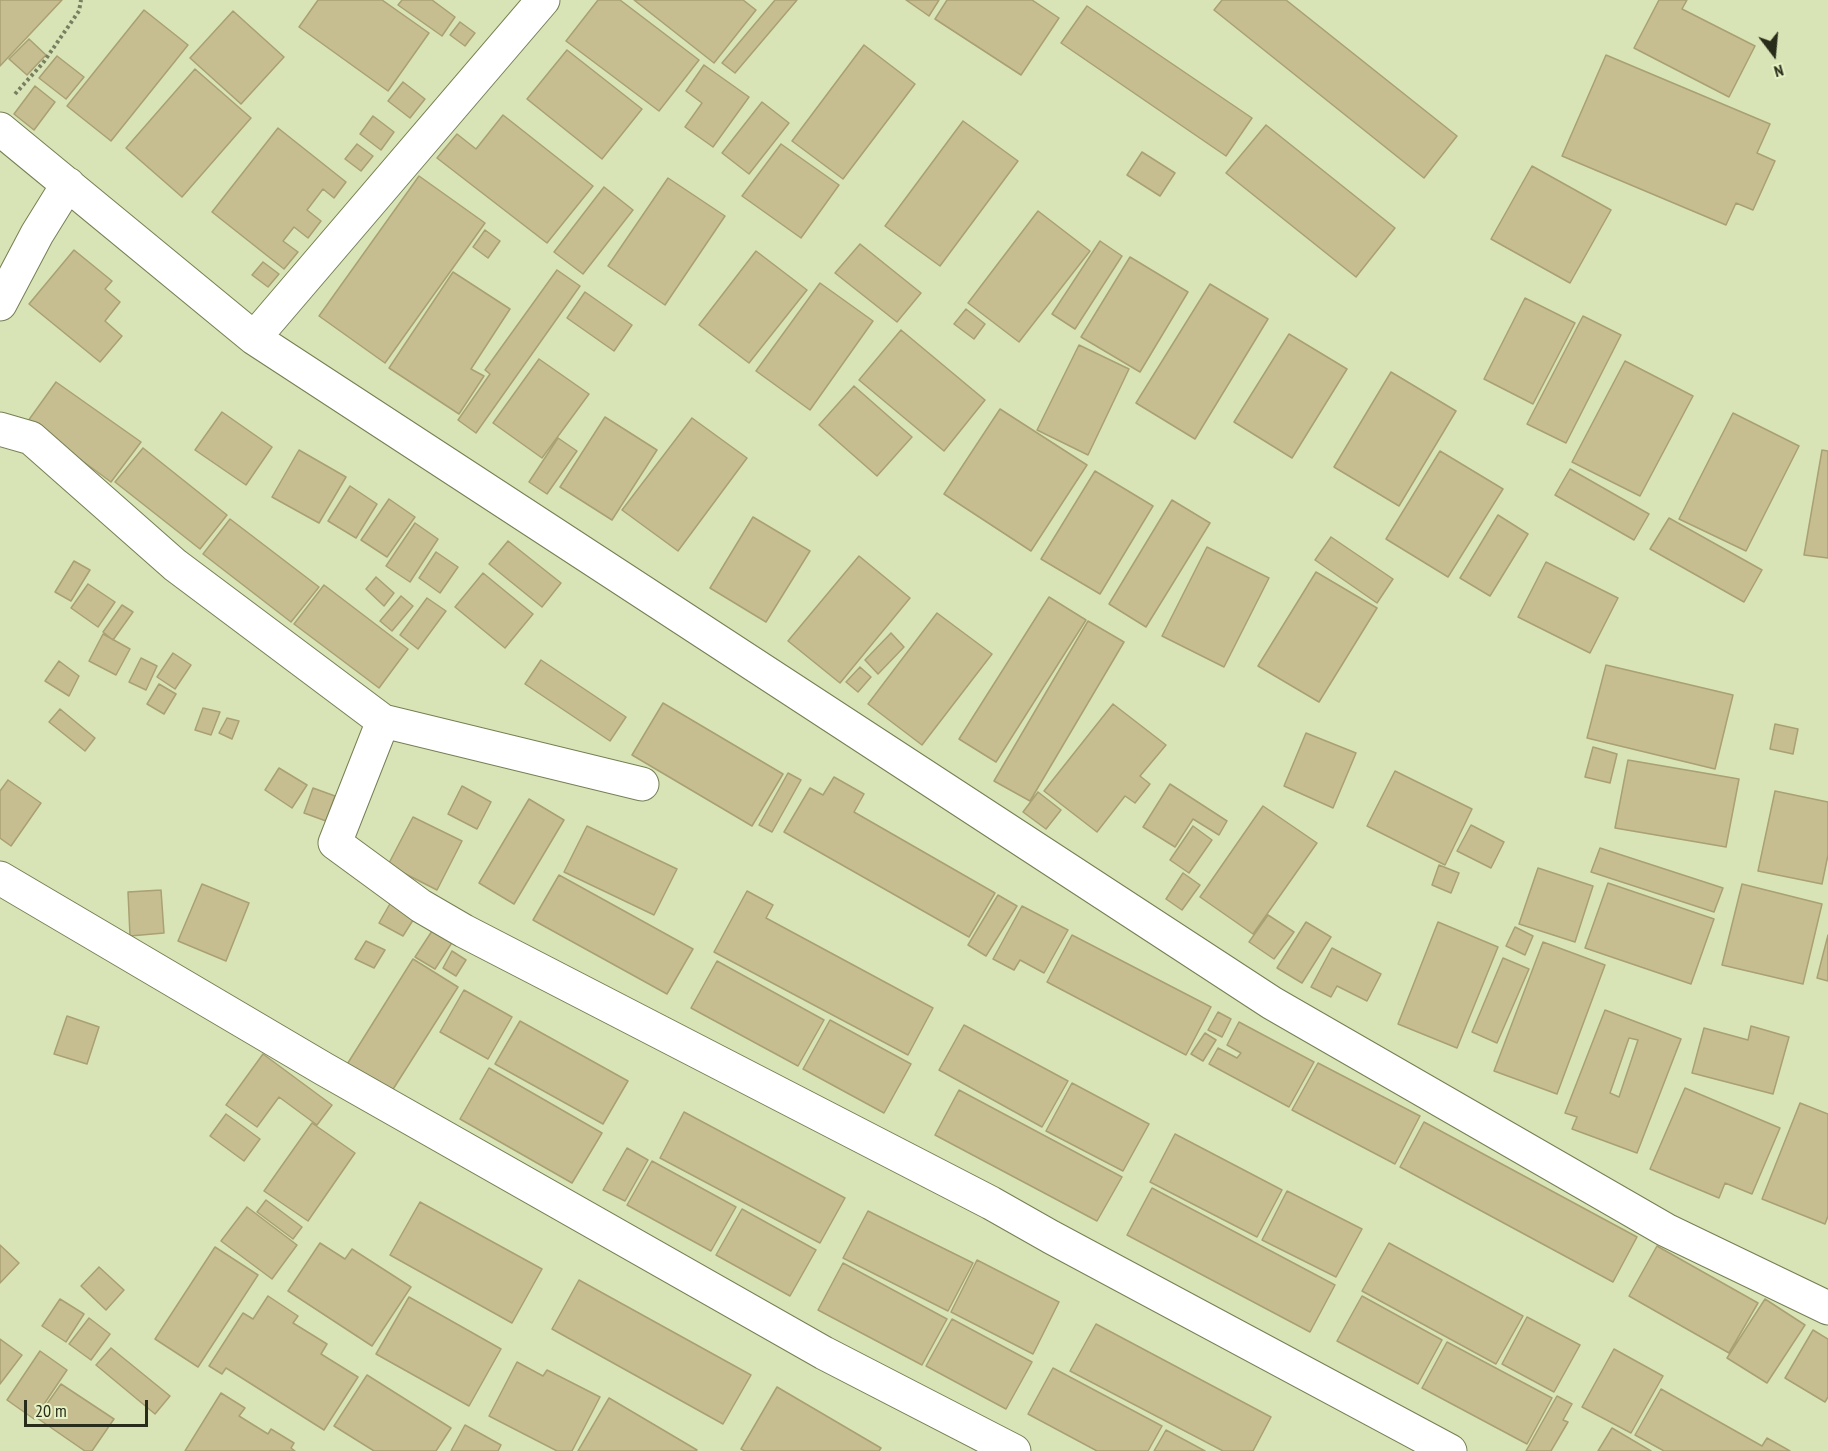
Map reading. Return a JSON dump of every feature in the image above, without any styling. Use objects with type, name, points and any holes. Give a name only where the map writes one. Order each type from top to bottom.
[{"type":"street","points":[[254,338],[543,0]]},
{"type":"street","points":[[5,114],[68,184],[254,338],[1272,1003],[1666,1230],[1828,1308]]},
{"type":"street","points":[[0,303],[37,234],[68,184]]},
{"type":"street","points":[[0,429],[30,438],[175,565],[383,721],[642,784]]},
{"type":"street","points":[[383,721],[335,843],[421,906],[464,931],[991,1203],[1450,1451]]},
{"type":"street","points":[[0,878],[334,1075],[824,1353],[1014,1451]]},
{"type":"path","points":[[5,114],[79,11],[81,0]]},
{"type":"building","points":[[0,0],[62,0],[0,66]]},
{"type":"building","points":[[318,0],[382,0],[429,33],[388,91],[299,27]]},
{"type":"building","points":[[402,0],[432,0],[455,17],[442,36],[398,5]]},
{"type":"building","points":[[598,0],[620,0],[699,60],[659,111],[566,41]]},
{"type":"building","points":[[634,0],[743,0],[756,10],[714,63]]},
{"type":"building","points":[[775,0],[797,0],[735,73],[722,63]]},
{"type":"building","points":[[906,0],[939,0],[929,16]]},
{"type":"building","points":[[947,0],[1032,0],[1059,18],[1021,75],[935,19]]},
{"type":"building","points":[[1222,0],[1286,0],[1457,136],[1424,178],[1214,10]]},
{"type":"building","points":[[1659,0],[1687,0],[1682,9],[1755,46],[1729,97],[1634,48]]},
{"type":"building","points":[[1087,6],[1252,118],[1226,156],[1061,43]]},
{"type":"building","points":[[144,10],[188,45],[111,141],[67,106]]},
{"type":"building","points":[[233,11],[284,57],[241,104],[190,58]]},
{"type":"building","points":[[460,22],[475,33],[465,46],[450,35]]},
{"type":"building","points":[[29,39],[46,55],[27,75],[9,59]]},
{"type":"building","points":[[864,45],[915,84],[843,179],[792,141]]},
{"type":"building","points":[[567,50],[642,109],[602,159],[527,99]]},
{"type":"building","points":[[1606,55],[1770,124],[1757,153],[1775,161],[1753,210],[1736,203],[1726,225],[1562,156]]},
{"type":"building","points":[[57,56],[84,77],[66,99],[39,78]]},
{"type":"building","points":[[704,65],[749,97],[713,147],[685,127],[702,103],[686,91]]},
{"type":"building","points":[[195,69],[251,118],[182,197],[126,148]]},
{"type":"building","points":[[403,82],[425,99],[410,118],[388,101]]},
{"type":"building","points":[[35,86],[55,102],[34,130],[14,114]]},
{"type":"building","points":[[762,102],[789,123],[749,174],[722,153]]},
{"type":"building","points":[[503,115],[593,186],[547,243],[437,158],[457,134],[476,149]]},
{"type":"building","points":[[373,116],[394,132],[381,150],[360,134]]},
{"type":"building","points":[[963,121],[1018,161],[940,266],[885,226]]},
{"type":"building","points":[[1266,125],[1395,228],[1356,277],[1226,173]]},
{"type":"building","points":[[278,128],[346,182],[334,198],[323,189],[307,210],[321,221],[308,238],[294,227],[283,241],[298,252],[284,269],[212,212]]},
{"type":"building","points":[[357,144],[373,156],[361,171],[345,159]]},
{"type":"building","points":[[781,144],[839,185],[801,238],[742,196]]},
{"type":"building","points":[[1142,152],[1175,173],[1160,196],[1127,175]]},
{"type":"building","points":[[1532,166],[1611,210],[1570,283],[1491,239]]},
{"type":"building","points":[[419,176],[485,223],[385,363],[319,316]]},
{"type":"building","points":[[668,178],[725,216],[665,305],[608,266]]},
{"type":"building","points":[[604,187],[633,210],[583,274],[554,252]]},
{"type":"building","points":[[1038,211],[1090,251],[1019,342],[968,303]]},
{"type":"building","points":[[485,230],[500,241],[488,258],[473,247]]},
{"type":"building","points":[[1100,241],[1122,256],[1075,329],[1052,314]]},
{"type":"building","points":[[860,244],[921,293],[897,322],[835,273]]},
{"type":"building","points":[[74,250],[112,281],[105,289],[120,302],[105,321],[122,336],[100,362],[29,304]]},
{"type":"building","points":[[756,251],[807,290],[749,363],[699,325]]},
{"type":"building","points":[[1130,257],[1188,292],[1140,372],[1081,337]]},
{"type":"building","points":[[263,262],[279,274],[268,287],[252,275]]},
{"type":"building","points":[[557,270],[580,286],[476,433],[458,420],[490,374],[485,370]]},
{"type":"building","points":[[453,272],[510,309],[471,369],[484,376],[459,414],[389,368]]},
{"type":"building","points":[[820,283],[873,321],[810,410],[756,371]]},
{"type":"building","points":[[1210,284],[1268,319],[1195,439],[1136,403]]},
{"type":"building","points":[[585,292],[632,325],[614,351],[567,318]]},
{"type":"building","points":[[1525,298],[1575,323],[1533,404],[1484,379]]},
{"type":"building","points":[[966,309],[985,324],[974,339],[954,324]]},
{"type":"building","points":[[1583,316],[1621,335],[1566,443],[1527,424]]},
{"type":"building","points":[[901,330],[985,400],[944,451],[859,380]]},
{"type":"building","points":[[1289,334],[1347,369],[1292,458],[1234,422]]},
{"type":"building","points":[[1079,345],[1129,369],[1088,455],[1037,430]]},
{"type":"building","points":[[539,359],[589,394],[542,458],[493,423]]},
{"type":"building","points":[[1625,361],[1693,396],[1640,496],[1572,462]]},
{"type":"building","points":[[1391,372],[1456,411],[1399,506],[1334,467]]},
{"type":"building","points":[[56,382],[141,442],[111,482],[28,421]]},
{"type":"building","points":[[854,386],[912,437],[877,476],[819,425]]},
{"type":"building","points":[[1000,409],[1087,465],[1031,551],[944,494]]},
{"type":"building","points":[[222,412],[272,447],[246,485],[195,450]]},
{"type":"building","points":[[1733,413],[1799,446],[1746,551],[1679,519]]},
{"type":"building","points":[[605,417],[657,450],[612,520],[560,487]]},
{"type":"building","points":[[692,418],[747,458],[678,551],[622,510]]},
{"type":"building","points":[[558,438],[577,451],[547,494],[529,482]]},
{"type":"building","points":[[143,448],[227,515],[200,549],[115,482]]},
{"type":"building","points":[[299,450],[346,477],[319,523],[272,497]]},
{"type":"building","points":[[1822,450],[1828,451],[1828,558],[1804,555]]},
{"type":"building","points":[[1440,451],[1503,489],[1448,577],[1386,539]]},
{"type":"building","points":[[1570,469],[1649,514],[1634,540],[1555,495]]},
{"type":"building","points":[[1095,471],[1153,506],[1100,594],[1041,559]]},
{"type":"building","points":[[350,486],[377,504],[356,538],[328,521]]},
{"type":"building","points":[[389,499],[415,517],[387,557],[361,540]]},
{"type":"building","points":[[1172,500],[1210,523],[1146,627],[1109,604]]},
{"type":"building","points":[[1498,515],[1528,534],[1490,596],[1460,578]]},
{"type":"building","points":[[753,517],[810,551],[766,622],[710,588]]},
{"type":"building","points":[[1669,518],[1762,570],[1744,602],[1650,549]]},
{"type":"building","points":[[230,519],[319,587],[291,622],[203,554]]},
{"type":"building","points":[[415,523],[438,539],[410,582],[386,566]]},
{"type":"building","points":[[1331,537],[1393,579],[1377,603],[1315,560]]},
{"type":"building","points":[[508,541],[561,583],[542,607],[489,564]]},
{"type":"building","points":[[1207,547],[1269,578],[1224,667],[1162,636]]},
{"type":"building","points":[[436,552],[458,567],[440,593],[419,578]]},
{"type":"building","points":[[859,556],[910,598],[840,683],[788,641]]},
{"type":"building","points":[[74,561],[90,570],[71,601],[55,592]]},
{"type":"building","points":[[1546,562],[1618,598],[1590,653],[1518,617]]},
{"type":"building","points":[[1316,572],[1377,608],[1319,702],[1258,666]]},
{"type":"building","points":[[483,573],[533,614],[505,648],[455,607]]},
{"type":"building","points":[[376,577],[394,593],[384,606],[366,589]]},
{"type":"building","points":[[88,584],[115,602],[98,627],[71,608]]},
{"type":"building","points":[[324,585],[408,649],[379,688],[294,624]]},
{"type":"building","points":[[401,596],[413,606],[392,631],[380,621]]},
{"type":"building","points":[[1049,597],[1086,620],[996,762],[959,739]]},
{"type":"building","points":[[427,598],[446,611],[418,649],[400,635]]},
{"type":"building","points":[[122,605],[133,612],[113,640],[103,632]]},
{"type":"building","points":[[937,613],[992,654],[922,745],[868,704]]},
{"type":"building","points":[[1088,621],[1124,642],[1030,801],[994,781]]},
{"type":"building","points":[[891,633],[904,647],[878,674],[865,660]]},
{"type":"building","points":[[103,634],[130,649],[116,675],[89,661]]},
{"type":"building","points":[[173,653],[191,665],[175,689],[157,677]]},
{"type":"building","points":[[141,658],[157,666],[146,690],[129,682]]},
{"type":"building","points":[[541,660],[626,717],[610,741],[525,684]]},
{"type":"building","points":[[59,661],[79,676],[69,696],[45,681]]},
{"type":"building","points":[[1606,665],[1733,695],[1715,769],[1587,738]]},
{"type":"building","points":[[860,667],[871,677],[858,692],[846,682]]},
{"type":"building","points":[[159,684],[176,694],[164,714],[147,704]]},
{"type":"building","points":[[663,703],[783,774],[752,826],[632,755]]},
{"type":"building","points":[[1113,704],[1166,745],[1140,776],[1150,784],[1135,803],[1125,796],[1097,832],[1044,791]]},
{"type":"building","points":[[203,708],[220,712],[211,735],[195,730]]},
{"type":"building","points":[[60,709],[95,738],[85,751],[49,722]]},
{"type":"building","points":[[227,718],[239,721],[232,739],[219,733]]},
{"type":"building","points":[[1775,724],[1798,729],[1793,754],[1770,749]]},
{"type":"building","points":[[1306,733],[1356,753],[1333,808],[1284,786]]},
{"type":"building","points":[[1593,747],[1617,754],[1610,783],[1585,777]]},
{"type":"building","points":[[1628,760],[1739,779],[1726,847],[1615,828]]},
{"type":"building","points":[[279,768],[307,785],[292,808],[265,790]]},
{"type":"building","points":[[1395,771],[1472,809],[1445,865],[1367,826]]},
{"type":"building","points":[[788,773],[801,780],[772,832],[759,825]]},
{"type":"building","points":[[834,777],[864,794],[854,812],[995,893],[969,937],[784,832],[810,788],[823,795]]},
{"type":"building","points":[[8,780],[41,803],[11,846],[0,838],[0,791]]},
{"type":"building","points":[[1170,784],[1227,821],[1219,835],[1193,819],[1175,847],[1143,827]]},
{"type":"building","points":[[462,786],[491,802],[477,829],[448,814]]},
{"type":"building","points":[[313,788],[335,796],[326,821],[304,813]]},
{"type":"building","points":[[1775,791],[1828,802],[1828,855],[1822,884],[1758,871]]},
{"type":"building","points":[[1038,792],[1061,810],[1046,829],[1023,812]]},
{"type":"building","points":[[529,799],[564,820],[514,904],[479,883]]},
{"type":"building","points":[[1263,806],[1317,843],[1253,934],[1200,897]]},
{"type":"building","points":[[413,817],[462,841],[437,890],[388,865]]},
{"type":"building","points":[[1471,825],[1504,842],[1491,868],[1457,851]]},
{"type":"building","points":[[587,826],[677,869],[654,915],[564,872]]},
{"type":"building","points":[[1193,826],[1212,840],[1189,873],[1170,860]]},
{"type":"building","points":[[1600,848],[1723,888],[1714,912],[1591,872]]},
{"type":"building","points":[[1439,865],[1459,873],[1451,893],[1432,885]]},
{"type":"building","points":[[1538,868],[1593,886],[1575,942],[1519,924]]},
{"type":"building","points":[[1183,873],[1200,885],[1182,910],[1166,899]]},
{"type":"building","points":[[559,875],[693,949],[667,994],[533,920]]},
{"type":"building","points":[[1608,883],[1714,919],[1691,984],[1585,948]]},
{"type":"building","points":[[202,884],[249,903],[226,961],[178,941]]},
{"type":"building","points":[[1742,884],[1822,904],[1803,984],[1722,965]]},
{"type":"building","points":[[161,890],[164,933],[130,936],[128,892]]},
{"type":"building","points":[[747,891],[773,905],[766,918],[933,1008],[908,1055],[714,952]]},
{"type":"building","points":[[998,895],[1017,906],[986,956],[968,945]]},
{"type":"building","points":[[391,902],[415,917],[403,936],[379,923]]},
{"type":"building","points":[[1022,906],[1068,930],[1044,973],[1020,960],[1014,970],[993,959]]},
{"type":"building","points":[[1268,915],[1294,932],[1274,959],[1249,942]]},
{"type":"building","points":[[1306,922],[1331,937],[1302,983],[1277,968]]},
{"type":"building","points":[[1438,922],[1498,947],[1457,1048],[1398,1024]]},
{"type":"building","points":[[1515,927],[1533,936],[1525,955],[1506,946]]},
{"type":"building","points":[[434,928],[453,941],[435,969],[415,957]]},
{"type":"building","points":[[1072,935],[1211,1007],[1186,1055],[1047,982]]},
{"type":"building","points":[[1828,935],[1828,981],[1817,978]]},
{"type":"building","points":[[366,941],[385,950],[374,968],[355,959]]},
{"type":"building","points":[[1543,942],[1605,965],[1557,1094],[1494,1071]]},
{"type":"building","points":[[1332,948],[1381,974],[1367,1001],[1337,986],[1331,997],[1311,987]]},
{"type":"building","points":[[452,951],[466,960],[456,976],[443,968]]},
{"type":"building","points":[[1503,958],[1529,969],[1497,1043],[1472,1032]]},
{"type":"building","points":[[413,959],[458,987],[390,1094],[346,1066]]},
{"type":"building","points":[[717,961],[824,1020],[798,1066],[691,1008]]},
{"type":"building","points":[[464,990],[512,1017],[488,1059],[440,1032]]},
{"type":"building","points":[[1605,1010],[1681,1039],[1637,1153],[1572,1129],[1577,1117],[1565,1113]],"holes":[[[1629,1038],[1638,1040],[1619,1097],[1610,1093]]]},
{"type":"building","points":[[1218,1012],[1231,1019],[1222,1037],[1208,1030]]},
{"type":"building","points":[[67,1016],[99,1027],[87,1064],[54,1054]]},
{"type":"building","points":[[830,1020],[911,1064],[884,1113],[803,1069]]},
{"type":"building","points":[[520,1021],[628,1081],[603,1124],[495,1064]]},
{"type":"building","points":[[1239,1022],[1314,1062],[1289,1107],[1209,1064],[1218,1048],[1237,1058],[1241,1053],[1227,1045]]},
{"type":"building","points":[[964,1025],[1068,1081],[1042,1127],[939,1070]]},
{"type":"building","points":[[1751,1026],[1789,1037],[1773,1094],[1692,1073],[1704,1028],[1748,1040]]},
{"type":"building","points":[[1205,1033],[1216,1040],[1203,1061],[1191,1054]]},
{"type":"building","points":[[263,1054],[332,1105],[317,1125],[279,1097],[257,1127],[226,1105]]},
{"type":"building","points":[[1318,1063],[1420,1116],[1395,1164],[1292,1110]]},
{"type":"building","points":[[489,1068],[602,1133],[572,1183],[460,1119]]},
{"type":"building","points":[[1072,1083],[1149,1124],[1123,1171],[1046,1131]]},
{"type":"building","points":[[1685,1088],[1780,1128],[1752,1194],[1725,1183],[1719,1198],[1650,1169]]},
{"type":"building","points":[[959,1090],[1122,1177],[1097,1221],[935,1135]]},
{"type":"building","points":[[1800,1103],[1828,1114],[1828,1216],[1825,1224],[1762,1199]]},
{"type":"building","points":[[684,1112],[845,1198],[820,1243],[660,1158]]},
{"type":"building","points":[[226,1114],[260,1139],[244,1161],[210,1136]]},
{"type":"building","points":[[1424,1122],[1637,1237],[1613,1282],[1400,1167]]},
{"type":"building","points":[[312,1123],[355,1153],[308,1221],[264,1191]]},
{"type":"building","points":[[1175,1134],[1282,1190],[1257,1237],[1150,1182]]},
{"type":"building","points":[[627,1148],[648,1160],[625,1201],[603,1190]]},
{"type":"building","points":[[652,1161],[736,1207],[711,1251],[627,1205]]},
{"type":"building","points":[[1152,1188],[1335,1285],[1310,1332],[1127,1235]]},
{"type":"building","points":[[1287,1191],[1362,1229],[1336,1277],[1262,1240]]},
{"type":"building","points":[[266,1200],[302,1227],[293,1239],[257,1212]]},
{"type":"building","points":[[420,1202],[542,1269],[512,1323],[390,1255]]},
{"type":"building","points":[[247,1207],[297,1245],[272,1279],[221,1241]]},
{"type":"building","points":[[742,1209],[816,1250],[790,1296],[716,1255]]},
{"type":"building","points":[[868,1211],[973,1263],[948,1311],[843,1258]]},
{"type":"building","points":[[320,1243],[345,1259],[352,1249],[411,1287],[372,1346],[288,1291]]},
{"type":"building","points":[[1389,1243],[1523,1316],[1496,1364],[1362,1291]]},
{"type":"building","points":[[0,1245],[19,1263],[0,1283]]},
{"type":"building","points":[[1657,1246],[1758,1303],[1729,1353],[1629,1296]]},
{"type":"building","points":[[215,1247],[258,1275],[198,1367],[155,1339]]},
{"type":"building","points":[[977,1260],[1059,1302],[1033,1354],[951,1312]]},
{"type":"building","points":[[843,1263],[947,1319],[922,1365],[818,1310]]},
{"type":"building","points":[[99,1267],[124,1290],[106,1310],[81,1286]]},
{"type":"building","points":[[579,1280],[751,1375],[723,1424],[552,1329]]},
{"type":"building","points":[[268,1296],[298,1316],[293,1323],[327,1344],[321,1354],[358,1377],[324,1430],[226,1368],[222,1374],[209,1366],[243,1313],[253,1319]]},
{"type":"building","points":[[1362,1296],[1442,1340],[1418,1384],[1337,1341]]},
{"type":"building","points":[[409,1297],[501,1349],[469,1406],[376,1354]]},
{"type":"building","points":[[60,1299],[84,1314],[66,1342],[42,1326]]},
{"type":"building","points":[[1765,1299],[1805,1325],[1767,1383],[1727,1358]]},
{"type":"building","points":[[1527,1317],[1580,1345],[1554,1392],[1502,1364]]},
{"type":"building","points":[[89,1318],[110,1334],[91,1360],[69,1344]]},
{"type":"building","points":[[952,1319],[1032,1362],[1006,1409],[926,1366]]},
{"type":"building","points":[[1096,1324],[1271,1417],[1253,1451],[1223,1451],[1070,1371]]},
{"type":"building","points":[[1813,1330],[1828,1339],[1828,1397],[1825,1402],[1785,1378]]},
{"type":"building","points":[[0,1339],[22,1355],[0,1384]]},
{"type":"building","points":[[1447,1342],[1552,1398],[1527,1444],[1422,1388]]},
{"type":"building","points":[[111,1348],[170,1396],[155,1414],[96,1365]]},
{"type":"building","points":[[1614,1349],[1663,1376],[1631,1433],[1582,1407]]},
{"type":"building","points":[[40,1351],[67,1370],[34,1419],[7,1400]]},
{"type":"building","points":[[517,1362],[543,1376],[547,1370],[600,1397],[572,1451],[557,1451],[489,1416]]},
{"type":"building","points":[[1053,1368],[1162,1426],[1148,1451],[1097,1451],[1028,1414]]},
{"type":"building","points":[[367,1375],[451,1428],[436,1451],[374,1451],[334,1426]]},
{"type":"building","points":[[61,1384],[114,1419],[92,1451],[85,1451],[37,1418]]},
{"type":"building","points":[[777,1387],[881,1448],[879,1451],[745,1451],[741,1449]]},
{"type":"building","points":[[1661,1389],[1762,1446],[1767,1438],[1790,1451],[1664,1451],[1635,1435]]},
{"type":"building","points":[[221,1393],[245,1408],[239,1416],[268,1434],[271,1429],[294,1443],[291,1448],[295,1451],[185,1451]]},
{"type":"building","points":[[1557,1396],[1572,1404],[1563,1420],[1568,1422],[1551,1451],[1526,1451]]},
{"type":"building","points":[[609,1398],[697,1450],[578,1451]]},
{"type":"building","points":[[465,1425],[501,1445],[498,1451],[451,1451]]},
{"type":"building","points":[[1612,1428],[1651,1451],[1598,1451]]},
{"type":"building","points":[[1166,1430],[1205,1451],[1154,1451]]}]
